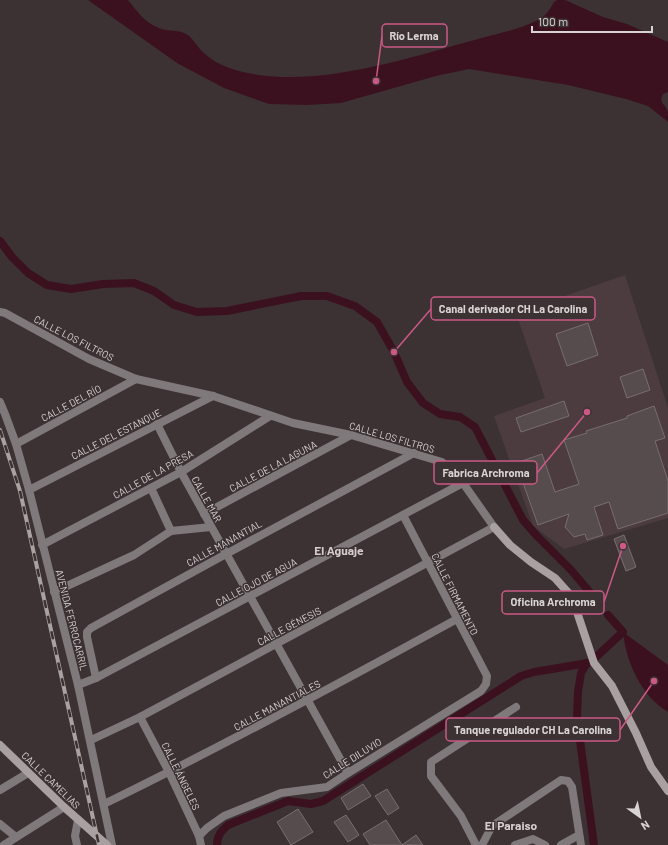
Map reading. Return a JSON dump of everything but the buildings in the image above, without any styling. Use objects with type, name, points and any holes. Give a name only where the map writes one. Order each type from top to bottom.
[{"type":"street","name":"CALLE LOS FILTROS","points":[[0,312],[5,313],[89,359],[136,379],[212,396],[270,416],[351,435],[442,462],[463,483],[494,527],[510,545],[531,562],[555,578],[572,597],[594,663],[612,686],[636,733],[651,767],[668,791]]},
{"type":"street","name":"CALLE DEL RÍO","points":[[16,444],[136,379]]},
{"type":"street","name":"CALLE DEL ESTANQUE","points":[[29,490],[212,396]]},
{"type":"street","name":"AVENIDA FERROCARRIL","points":[[0,402],[16,444],[29,490],[91,740],[112,845]]},
{"type":"street","name":"CALLE DE LA PRESA","points":[[42,545],[180,472],[270,416]]},
{"type":"street","name":"CALLE MAR","points":[[157,424],[180,472],[348,773]]},
{"type":"street","name":"CALLE DE LA LAGUNA","points":[[204,514],[351,435]]},
{"type":"street","name":"CALLE MANANTIAL","points":[[96,678],[87,637],[87,632],[91,628],[414,453]]},
{"type":"street","name":"CALLE OJO DE AGUA","points":[[78,685],[96,678],[463,483]]},
{"type":"street","points":[[150,488],[171,531]]},
{"type":"street","name":"CALLE FIRMAMENTO","points":[[403,515],[487,676],[486,684]]},
{"type":"street","points":[[54,592],[134,555],[171,531],[211,527]]},
{"type":"street","name":"CALLE GÉNESIS","points":[[91,740],[140,717],[494,527]]},
{"type":"street","name":"CALLE MANANTIALES","points":[[104,804],[307,701],[457,619]]},
{"type":"street","name":"CALLE DILUVIO","points":[[198,836],[224,816],[281,793],[327,787],[481,690],[486,684]]},
{"type":"street","points":[[476,845],[461,816],[432,776],[431,762],[516,708]]},
{"type":"street","name":"CALLE ÁNGELES","points":[[140,717],[169,772],[201,845]]},
{"type":"street","name":"CALLE CAMELIAS","points":[[0,745],[64,807],[107,845]]},
{"type":"street","points":[[0,790],[28,773]]},
{"type":"street","points":[[482,845],[492,826],[561,780],[568,781],[572,788],[581,845]]},
{"type":"street","points":[[4,845],[64,807]]},
{"type":"street","points":[[77,845],[75,836],[78,820]]},
{"type":"street","points":[[0,824],[16,837]]},
{"type":"street","points":[[561,845],[579,835]]},
{"type":"street","points":[[516,845],[533,839],[545,845]]},
{"type":"shaded area","points":[[88,0],[128,0],[149,23],[163,29],[185,33],[202,51],[216,62],[252,74],[286,77],[341,73],[370,68],[502,33],[535,22],[549,11],[554,2],[557,0],[565,0],[603,17],[627,24],[668,42],[668,92],[663,94],[661,100],[668,112],[668,122],[648,106],[626,99],[568,85],[469,69],[436,76],[341,103],[307,105],[269,104],[224,88],[177,63]]},
{"type":"shaded area","points":[[625,275],[668,408],[668,518],[564,549],[533,526],[494,416],[545,398],[516,313]]},
{"type":"shaded area","points":[[623,632],[668,665],[668,712],[650,697],[636,677],[631,666]]},
{"type":"waterway","points":[[0,241],[12,257],[28,273],[47,285],[71,289],[103,284],[134,283],[154,291],[174,305],[197,312],[227,311],[301,296],[327,296],[355,306],[377,322],[394,352],[407,382],[423,403],[440,414],[460,417],[475,427],[523,520],[571,570],[599,603]]},
{"type":"waterway","points":[[597,656],[623,632],[608,615]]},
{"type":"waterway","points":[[587,663],[581,673],[578,692],[577,718],[594,845]]},
{"type":"waterway","points":[[217,845],[220,834],[228,825],[288,801],[311,804],[323,801],[521,676],[534,672],[588,663]]},
{"type":"railway","points":[[0,430],[20,491],[99,845]]},
{"type":"place","name":"Río Lerma","points":[[376,81]]},
{"type":"place","name":"Canal derivador CH La Carolina","points":[[394,352]]},
{"type":"place","name":"Fabrica Archroma","points":[[587,412]]},
{"type":"place","name":"Oficina Archroma","points":[[623,546]]},
{"type":"place","name":"Tanque regulador CH La Carolina","points":[[654,681]]},
{"type":"district","name":"El Aguaje","points":[[339,550]]},
{"type":"district","name":"El Paraiso","points":[[511,825]]}]
